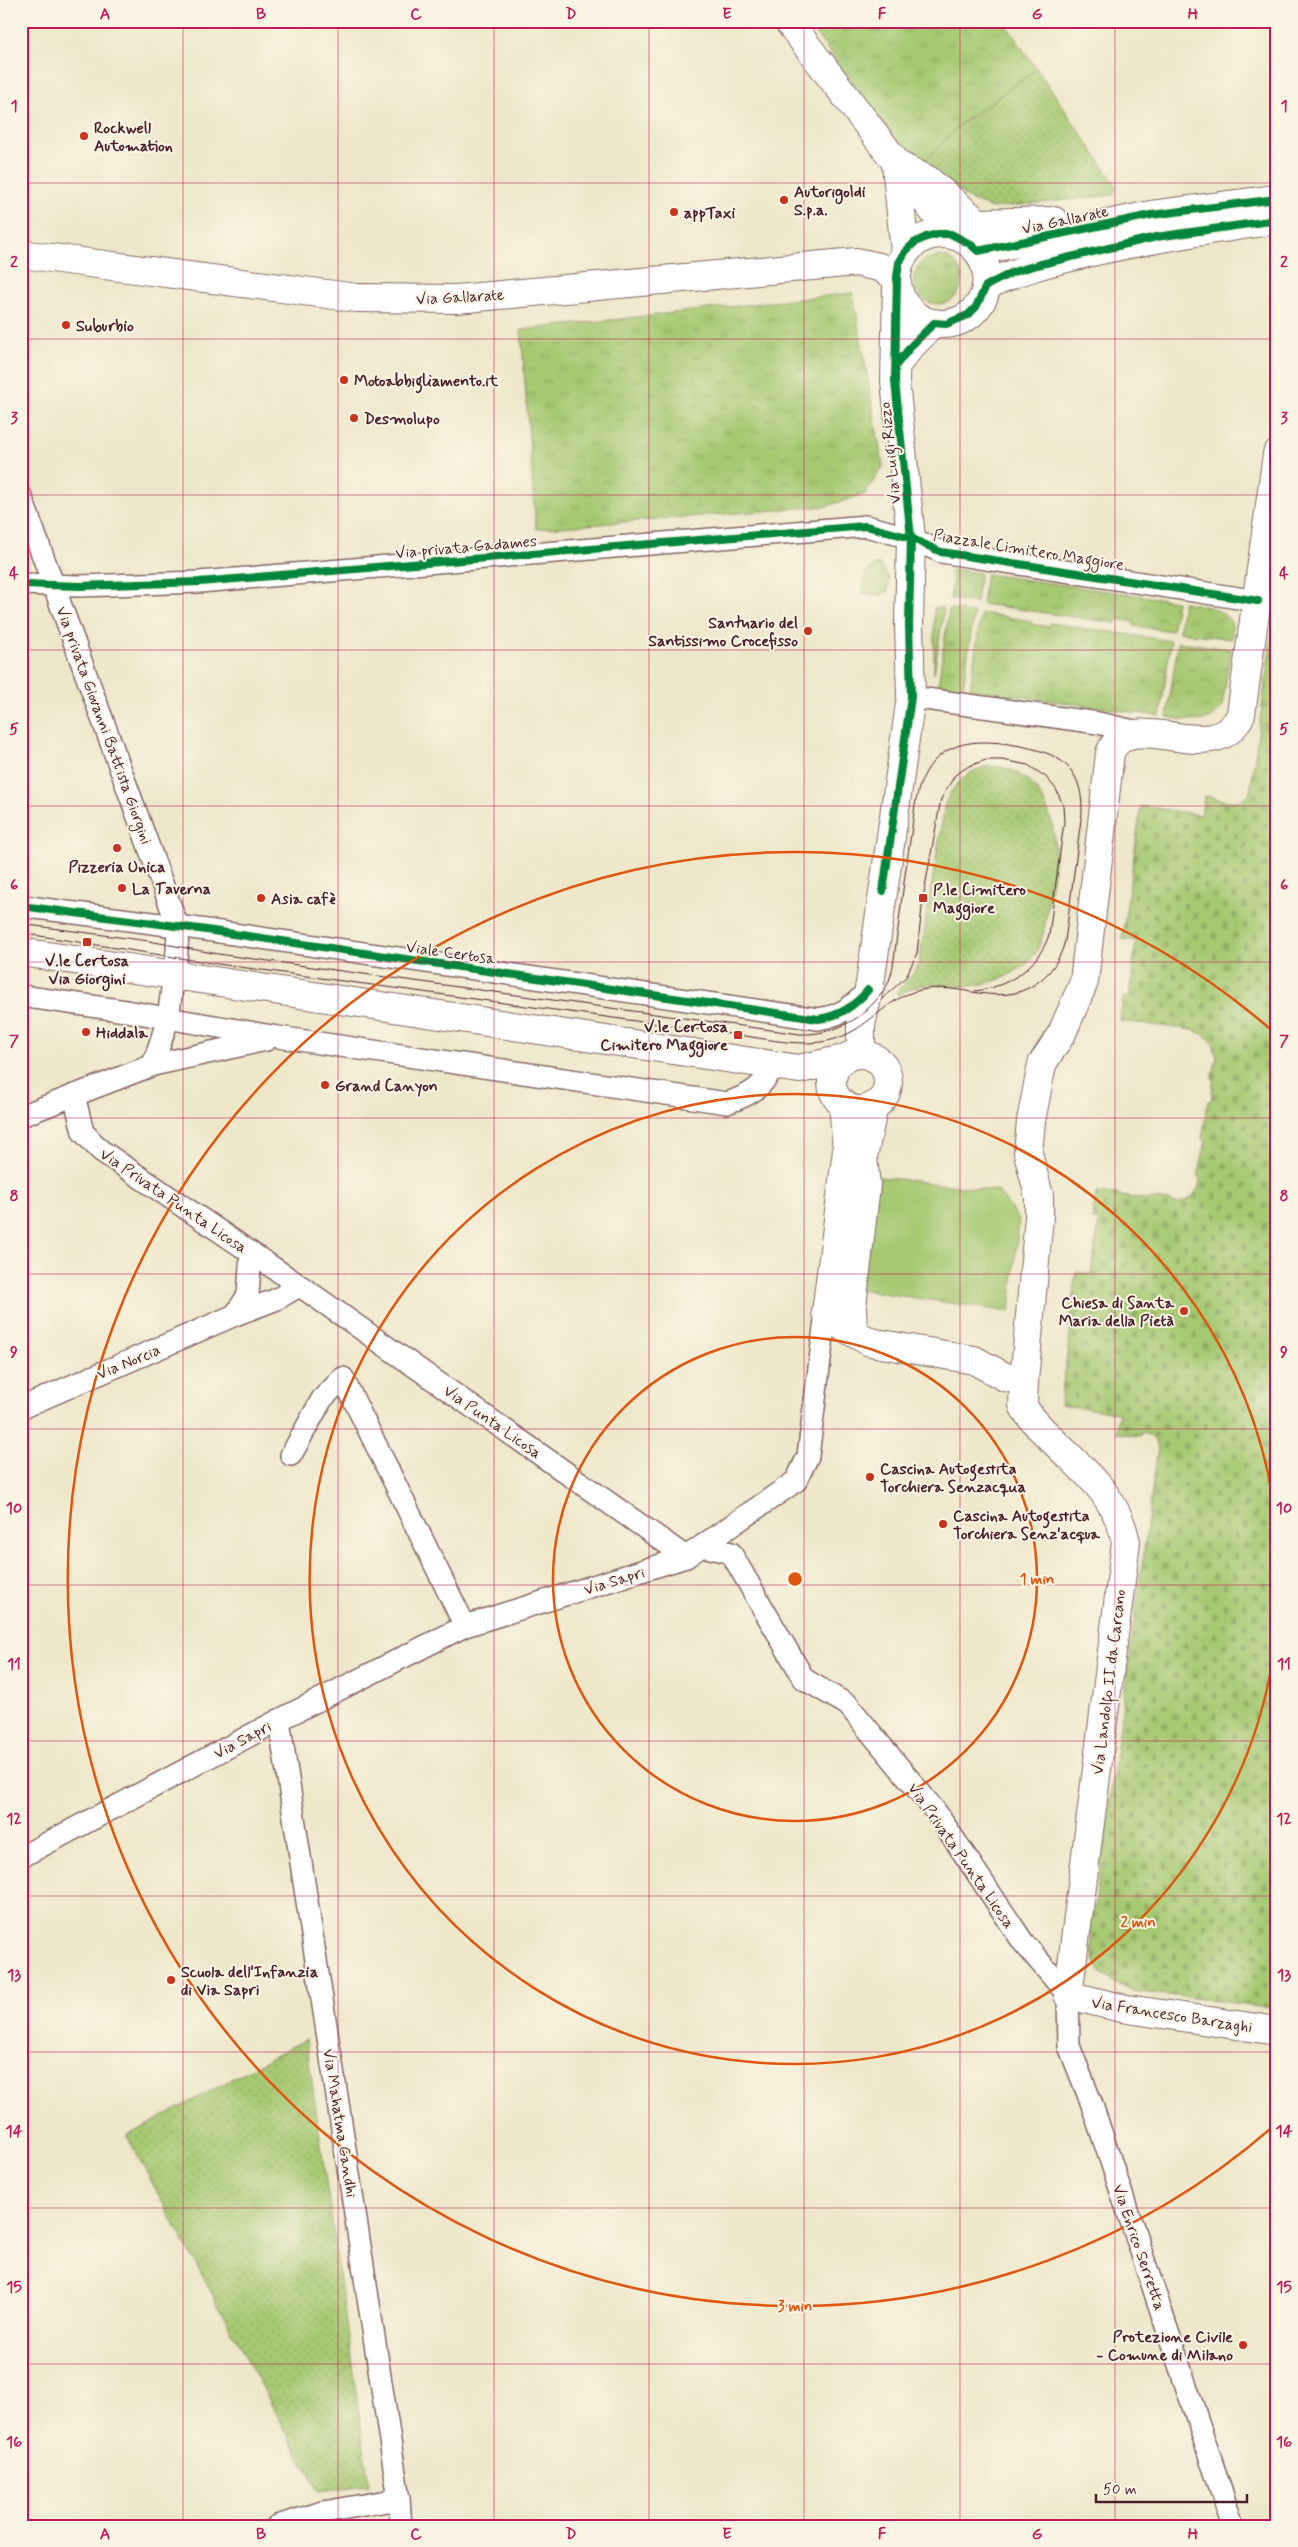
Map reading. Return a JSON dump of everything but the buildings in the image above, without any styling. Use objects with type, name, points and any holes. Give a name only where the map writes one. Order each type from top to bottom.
[{"type":"main road","points":[[788,21],[951,234]]},
{"type":"main road","points":[[896,164],[928,180],[978,223],[1003,224],[1151,215]]},
{"type":"main road","name":"Via Luigi Rizzo","points":[[896,164],[900,271],[895,381],[911,538]]},
{"type":"main road","name":"Via Gallarate","points":[[978,251],[1151,215],[1277,199]]},
{"type":"main road","points":[[986,286],[1013,272],[1037,265],[1156,237],[1277,220]]},
{"type":"main road","points":[[938,234],[951,234],[961,238],[978,251],[986,274],[986,286],[976,307],[968,315],[946,324],[934,323],[921,319],[910,311],[901,300],[900,271],[914,243],[938,234]]},
{"type":"main road","name":"Via Gallarate","points":[[21,254],[357,298],[458,299],[856,262],[900,271]]},
{"type":"main road","points":[[896,365],[912,344],[934,323]]},
{"type":"main road","points":[[1024,1393],[1039,1216],[1039,1196],[1028,1153],[1031,1121],[1042,1064],[1062,1033],[1084,982],[1110,753],[1112,746],[1122,738],[1144,733],[1206,740],[1223,735],[1238,722],[1241,714],[1258,601],[1277,454]]},
{"type":"main road","name":"Piazzale Cimitero Maggiore","points":[[852,1056],[862,1025],[868,990],[911,697],[909,624],[911,538]]},
{"type":"main road","points":[[21,952],[132,967],[174,976],[786,1067],[852,1056],[872,1056],[880,1063],[887,1078],[884,1094],[874,1105],[862,1109],[786,1067]]},
{"type":"main road","points":[[852,1056],[833,1074],[839,1098],[847,1150],[826,1312],[842,1326],[870,1342],[974,1360],[1005,1377],[1024,1393]]},
{"type":"main road","points":[[853,1332],[852,1307],[866,1185],[863,1157],[874,1105]]},
{"type":"main road","name":"Via Landolfo II da Carcano","points":[[1024,1393],[1031,1418],[1097,1483],[1115,1506],[1126,1542],[1068,1995]]},
{"type":"main road","name":"Via Francesco Barzaghi","points":[[1068,1995],[1121,2008],[1277,2031]]},
{"type":"street","name":"Via privata Giovanni Battista Giorgini","points":[[21,496],[56,586],[178,927]]},
{"type":"street","name":"Via privata Gadames","points":[[21,584],[56,586],[200,582],[866,526],[911,538]]},
{"type":"street","name":"Piazzale Cimitero Maggiore","points":[[911,538],[941,552],[1258,601]]},
{"type":"street","points":[[911,697],[1098,723],[1144,733]]},
{"type":"street","name":"Viale Certosa","points":[[21,906],[818,1019],[843,1012],[860,1000],[868,990]]},
{"type":"street","points":[[153,1065],[168,1019],[178,927]]},
{"type":"street","points":[[21,996],[278,1038],[727,1103],[747,1096],[786,1067]]},
{"type":"street","points":[[21,1116],[153,1065],[278,1038]]},
{"type":"street","name":"Via Privata Punta Licosa","points":[[74,1095],[83,1132],[88,1140],[299,1286]]},
{"type":"street","points":[[235,1315],[248,1295],[251,1253]]},
{"type":"street","name":"Via Norcia","points":[[21,1408],[235,1315],[277,1299],[299,1286]]},
{"type":"street","name":"Via Punta Licosa","points":[[299,1286],[694,1552]]},
{"type":"street","points":[[694,1552],[796,1480],[803,1469],[808,1456],[826,1312]]},
{"type":"street","points":[[291,1455],[322,1400],[343,1378],[465,1626]]},
{"type":"street","name":"Via Privata Punta Licosa","points":[[694,1552],[731,1553],[804,1679],[848,1705],[936,1812],[1023,1942],[1068,1995]]},
{"type":"street","name":"Via Sapri","points":[[21,1857],[279,1720],[465,1626],[694,1552]]},
{"type":"street","name":"Via Mahatma Gandhi","points":[[279,1720],[399,2499],[400,2526]]},
{"type":"street","name":"Via Enrico Serretta","points":[[1068,1995],[1069,2046],[1091,2102],[1233,2526]]},
{"type":"street","points":[[277,2526],[324,2512],[399,2499]]},
{"type":"green space","points":[[806,21],[1003,21],[1037,69],[958,126],[924,162],[905,152]]},
{"type":"green space","points":[[1037,69],[1116,185],[1114,195],[992,208],[969,199],[924,162],[958,126]]},
{"type":"green space","points":[[938,256],[947,258],[955,263],[960,271],[962,280],[960,289],[955,297],[947,302],[938,304],[929,302],[921,297],[916,289],[914,280],[916,271],[921,263],[929,258]]},
{"type":"green space","points":[[853,293],[883,467],[865,494],[827,506],[536,529],[521,330]]},
{"type":"green space","points":[[879,564],[889,578],[888,591],[881,595],[862,593],[864,579],[868,572]]},
{"type":"green space","points":[[950,571],[980,573],[976,603],[950,599],[953,578]]},
{"type":"green space","points":[[986,574],[1177,601],[1172,631],[1134,626],[1134,622],[1117,619],[1116,623],[982,604]]},
{"type":"green space","points":[[1277,599],[1277,2008],[1134,1991],[1117,1984],[1102,1973],[1095,1962],[1091,1933],[1089,1933],[1093,1908],[1095,1908],[1158,1447],[1154,1439],[1147,1434],[1141,1433],[1140,1436],[1116,1433],[1119,1413],[1060,1405],[1071,1327],[1068,1326],[1076,1272],[1091,1274],[1099,1220],[1092,1219],[1096,1193],[1120,1194],[1120,1196],[1171,1201],[1174,1204],[1185,1201],[1193,1196],[1200,1183],[1200,1178],[1198,1177],[1206,1140],[1202,1139],[1208,1101],[1211,1101],[1214,1078],[1212,1078],[1217,1057],[1213,1043],[1205,1035],[1193,1030],[1120,1021],[1123,998],[1129,998],[1136,941],[1122,939],[1141,806],[1201,815],[1204,796],[1235,801],[1246,797],[1250,792]]},
{"type":"green space","points":[[1183,602],[1217,610],[1223,614],[1232,624],[1232,639],[1179,632]]},
{"type":"green space","points":[[934,607],[944,608],[934,674]]},
{"type":"green space","points":[[949,609],[974,613],[963,688],[938,685]]},
{"type":"green space","points":[[981,613],[1031,621],[1031,624],[1049,627],[1050,623],[1171,641],[1160,716],[970,689]]},
{"type":"green space","points":[[1178,642],[1231,649],[1222,706],[1217,713],[1205,720],[1190,721],[1167,717]]},
{"type":"green space","points":[[987,766],[1003,768],[1018,773],[1029,782],[1039,793],[1051,822],[1055,859],[1040,944],[1025,965],[998,980],[968,986],[934,984],[919,986],[898,995],[896,992],[914,973],[919,963],[945,804],[952,790],[961,780],[967,775]]},
{"type":"green space","points":[[847,1173],[998,1191],[1019,1220],[1010,1312],[836,1286]]},
{"type":"green space","points":[[306,2039],[369,2485],[318,2491],[127,2136]]},
{"type":"tram line","points":[[21,933],[218,964],[782,1041],[797,1043],[826,1041],[853,1031],[894,1002],[911,993],[936,988],[993,995],[1007,994],[1021,991],[1035,984],[1050,971],[1058,960],[1065,941],[1082,812],[1081,795],[1077,781],[1071,770],[1062,761],[1039,750],[1009,744],[977,742],[968,743],[949,750],[932,763],[923,778],[916,802],[891,975],[887,986],[863,1013]]},
{"type":"tram line","points":[[882,999],[906,977],[917,953],[923,898],[941,799],[955,775],[969,766],[986,760],[1002,760],[1028,765],[1046,777],[1056,789],[1063,805],[1064,822],[1049,935],[1044,946],[1038,957],[1021,974],[999,985],[975,991]]},
{"type":"tram line","points":[[21,924],[149,941],[218,954],[800,1034],[819,1033],[836,1028],[852,1021],[868,1010]]},
{"type":"cycle path","points":[[883,891],[911,697],[909,624],[911,538],[895,381],[897,277],[899,263],[905,252],[914,243],[938,234],[951,234],[970,244],[978,251],[1151,215],[1277,199]]},
{"type":"cycle path","points":[[896,365],[912,345],[934,323],[946,324],[968,315],[976,307],[986,286],[1013,272],[1156,237],[1277,220]]},
{"type":"cycle path","points":[[21,584],[79,586],[199,582],[866,526],[911,538],[941,552],[1258,601]]},
{"type":"cycle path","points":[[21,906],[199,929],[818,1019],[833,1016],[846,1010],[868,990]]},
{"type":"place","name":"Rockwell Automation","points":[[84,136]]},
{"type":"place","name":"Autorigoldi S.p.a.","points":[[784,200]]},
{"type":"place","name":"appTaxi","points":[[674,212]]},
{"type":"place","name":"Suburbio","points":[[66,325]]},
{"type":"place","name":"Motoabbigliamento.it","points":[[344,380]]},
{"type":"place","name":"Desmolupo","points":[[354,418]]},
{"type":"place","name":"Santuario del Santissimo Crocefisso","points":[[808,631]]},
{"type":"place","name":"Pizzeria Unica","points":[[117,848]]},
{"type":"place","name":"La Taverna","points":[[122,888]]},
{"type":"place","name":"Asia cafè","points":[[261,898]]},
{"type":"place","name":"P.le Cimitero Maggiore","points":[[923,898]]},
{"type":"place","name":"V.le Certosa Via Giorgini","points":[[87,942]]},
{"type":"place","name":"Hiddala","points":[[86,1032]]},
{"type":"place","name":"V.le Certosa Cimitero Maggiore","points":[[738,1035]]},
{"type":"place","name":"Grand Canyon","points":[[325,1085]]},
{"type":"place","name":"Chiesa di Santa Maria della Pietà","points":[[1184,1311]]},
{"type":"place","name":"Cascina Autogestita Torchiera Senzacqua","points":[[870,1477]]},
{"type":"place","name":"Cascina Autogestita Torchiera Senz'acqua","points":[[943,1524]]},
{"type":"place","name":"Scuola dell'Infanzia di Via Sapri","points":[[171,1980]]},
{"type":"place","name":"Protezione Civile - Comune di Milano","points":[[1243,2345]]}]
